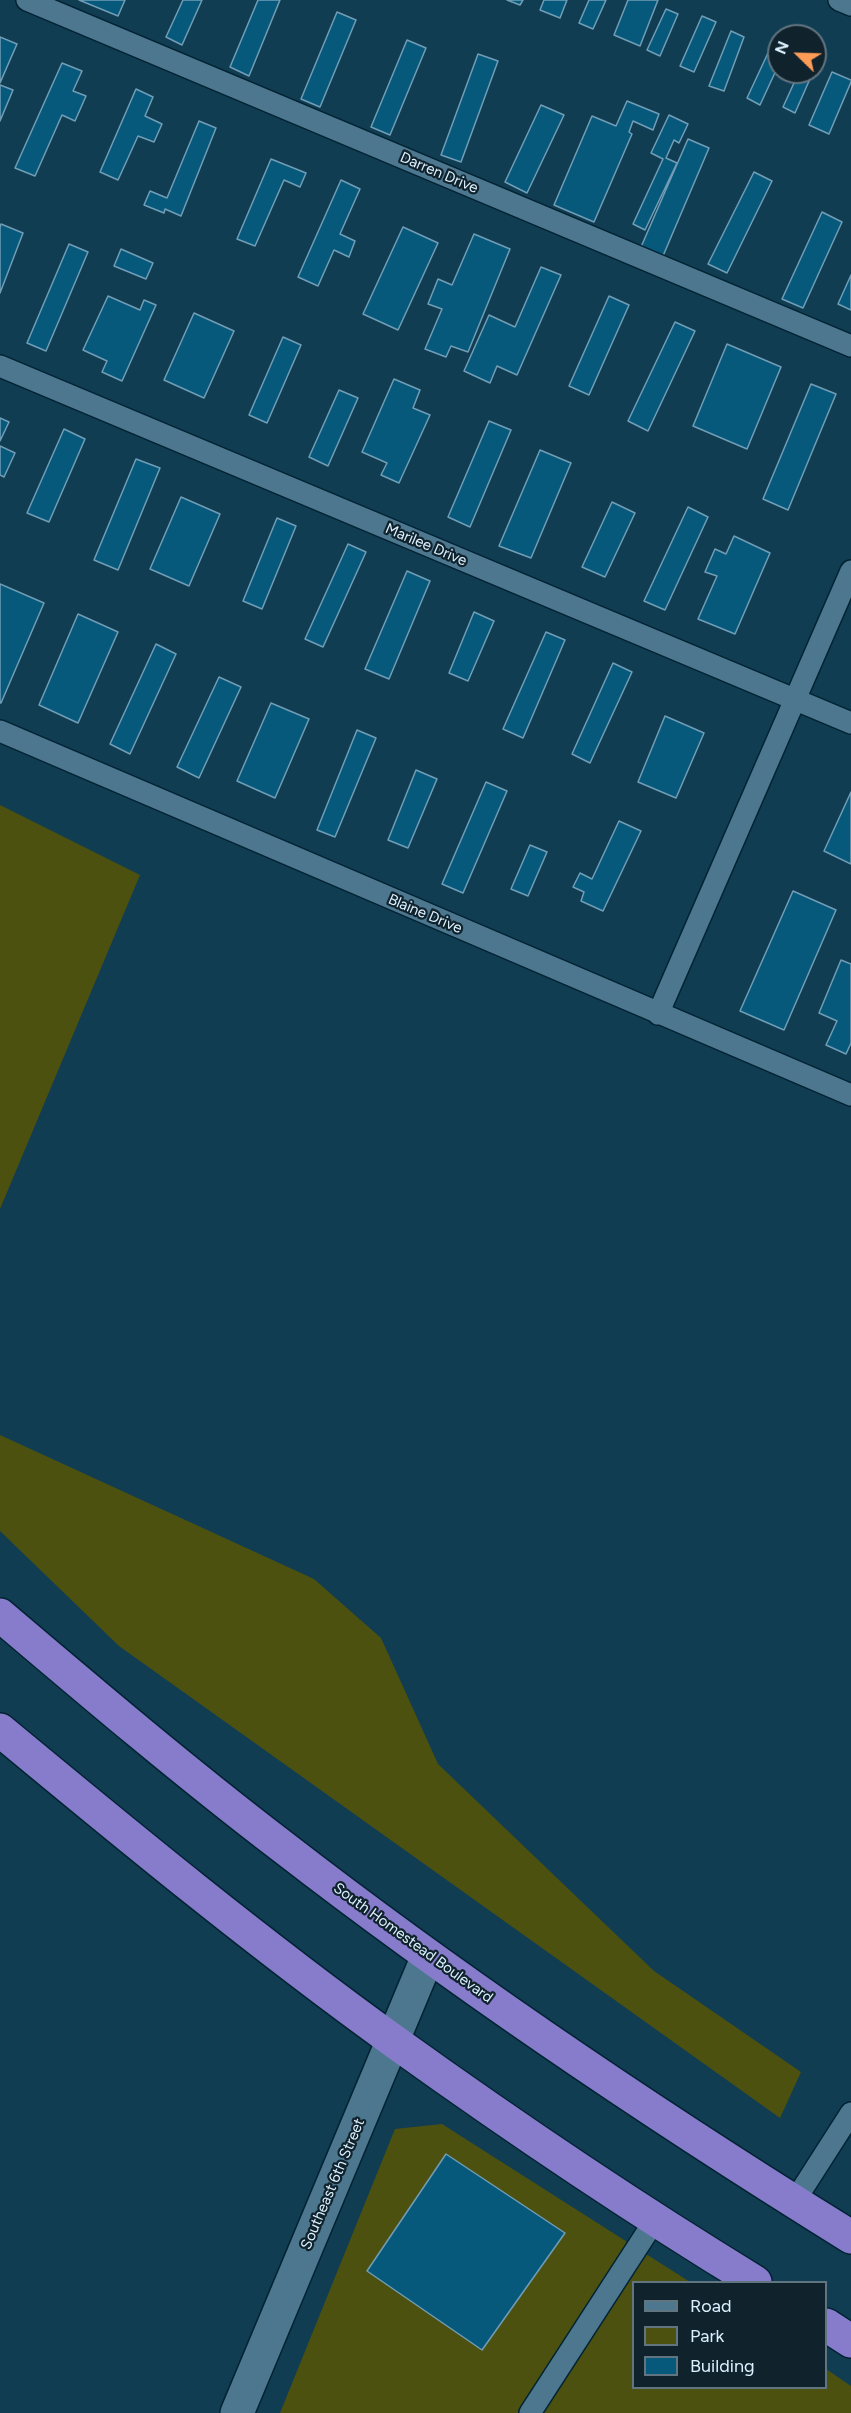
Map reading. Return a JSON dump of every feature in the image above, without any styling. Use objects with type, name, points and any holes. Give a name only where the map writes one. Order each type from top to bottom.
[{"type":"highway","name":"South Homestead Boulevard","points":[[0,1615],[152,1744],[283,1848],[428,1956],[582,2065],[851,2237]]},
{"type":"highway","points":[[0,1730],[249,1931],[394,2041],[532,2138],[752,2281]]},
{"type":"highway","points":[[827,2326],[851,2341]]},
{"type":"street","name":"Southeast 6th Street","points":[[237,2413],[428,1956]]},
{"type":"lane","name":"Darren Drive","points":[[27,0],[851,346]]},
{"type":"lane","points":[[839,0],[851,5]]},
{"type":"lane","name":"Marilee Drive","points":[[0,366],[851,723]]},
{"type":"lane","points":[[658,1014],[851,571]]},
{"type":"lane","name":"Blaine Drive","points":[[0,731],[851,1095]]},
{"type":"lane","points":[[794,2202],[851,2113]]},
{"type":"lane","points":[[530,2413],[656,2220]]},
{"type":"green space","points":[[0,805],[140,875],[0,1209]]},
{"type":"green space","points":[[0,1435],[314,1579],[381,1638],[438,1764],[654,1971],[801,2072],[780,2118],[119,1646],[0,1531]]},
{"type":"green space","points":[[442,2124],[688,2281],[632,2281],[632,2389],[827,2389],[827,2370],[851,2386],[851,2413],[280,2413],[395,2129]]},
{"type":"building","points":[[79,0],[125,0],[118,16]]},
{"type":"building","points":[[183,0],[202,0],[182,45],[166,37]]},
{"type":"building","points":[[258,0],[280,0],[249,76],[230,67]]},
{"type":"building","points":[[507,0],[523,0],[520,5]]},
{"type":"building","points":[[544,0],[567,0],[560,18],[540,10]]},
{"type":"building","points":[[589,0],[606,0],[593,29],[579,23]]},
{"type":"building","points":[[628,0],[658,0],[640,46],[614,35]]},
{"type":"building","points":[[666,9],[678,14],[660,56],[647,50]]},
{"type":"building","points":[[337,12],[356,20],[320,107],[301,99]]},
{"type":"building","points":[[702,16],[716,22],[694,72],[680,66]]},
{"type":"building","points":[[731,31],[744,37],[724,91],[709,86]]},
{"type":"building","points":[[0,37],[17,44],[0,83]]},
{"type":"building","points":[[407,40],[426,48],[390,135],[371,127]]},
{"type":"building","points":[[478,54],[498,61],[461,162],[441,155]]},
{"type":"building","points":[[767,55],[767,84],[770,84],[760,105],[747,98]]},
{"type":"building","points":[[62,63],[82,71],[73,91],[86,96],[75,121],[62,115],[35,176],[15,168]]},
{"type":"building","points":[[832,72],[851,80],[829,134],[809,125]]},
{"type":"building","points":[[794,84],[808,84],[795,113],[783,107]]},
{"type":"building","points":[[0,85],[13,90],[0,121]]},
{"type":"building","points":[[136,89],[153,97],[145,116],[162,124],[154,142],[138,136],[118,180],[100,172]]},
{"type":"building","points":[[627,101],[659,114],[653,130],[633,121],[629,132],[632,134],[594,222],[554,205],[592,116],[616,126]]},
{"type":"building","points":[[541,105],[564,115],[527,193],[505,182]]},
{"type":"building","points":[[669,115],[688,124],[679,143],[674,140],[666,158],[677,163],[645,230],[633,224],[663,159],[651,153]]},
{"type":"building","points":[[199,121],[216,128],[181,216],[165,209],[164,213],[144,205],[150,191],[167,198]]},
{"type":"building","points":[[688,139],[709,148],[663,256],[641,247]]},
{"type":"building","points":[[271,159],[306,173],[300,187],[284,180],[255,246],[237,239]]},
{"type":"building","points":[[754,172],[772,181],[727,273],[708,264]]},
{"type":"building","points":[[341,180],[360,189],[340,234],[355,241],[349,257],[334,250],[318,286],[298,277]]},
{"type":"building","points":[[822,212],[842,222],[803,308],[782,299]]},
{"type":"building","points":[[1,224],[23,233],[0,293],[0,227]]},
{"type":"building","points":[[403,227],[438,243],[398,330],[363,314]]},
{"type":"building","points":[[474,234],[510,249],[468,352],[451,346],[446,357],[425,349],[442,309],[428,304],[438,279],[452,285]]},
{"type":"building","points":[[69,244],[88,252],[46,351],[27,343]]},
{"type":"building","points":[[121,249],[153,263],[146,279],[114,266]]},
{"type":"building","points":[[541,267],[561,275],[517,375],[497,366],[490,383],[464,371],[489,315],[515,327]]},
{"type":"building","points":[[851,275],[851,310],[838,304]]},
{"type":"building","points":[[108,296],[140,310],[144,300],[156,305],[122,381],[102,372],[107,361],[83,350]]},
{"type":"building","points":[[609,296],[629,305],[589,395],[569,386]]},
{"type":"building","points":[[194,313],[234,331],[204,398],[164,380]]},
{"type":"building","points":[[675,322],[695,331],[648,431],[628,421]]},
{"type":"building","points":[[283,337],[301,345],[267,423],[249,415]]},
{"type":"building","points":[[727,344],[781,367],[747,449],[693,426]]},
{"type":"building","points":[[394,379],[420,390],[413,408],[430,415],[399,483],[381,475],[387,463],[362,452]]},
{"type":"building","points":[[811,384],[836,394],[788,510],[763,499]]},
{"type":"building","points":[[339,390],[358,398],[328,466],[309,457]]},
{"type":"building","points":[[0,418],[9,422],[0,441]]},
{"type":"building","points":[[489,421],[511,430],[470,527],[448,517]]},
{"type":"building","points":[[64,429],[85,439],[49,522],[27,513]]},
{"type":"building","points":[[0,446],[15,453],[4,477],[0,475]]},
{"type":"building","points":[[540,450],[571,463],[531,558],[499,546]]},
{"type":"building","points":[[136,459],[160,468],[118,570],[94,560]]},
{"type":"building","points":[[181,497],[220,514],[189,586],[150,569]]},
{"type":"building","points":[[612,502],[635,513],[605,577],[582,567]]},
{"type":"building","points":[[688,507],[708,517],[665,610],[644,601]]},
{"type":"building","points":[[277,518],[296,526],[262,609],[243,601]]},
{"type":"building","points":[[734,536],[770,553],[735,634],[698,619],[717,576],[705,572],[715,549],[726,554]]},
{"type":"building","points":[[348,544],[366,552],[323,647],[305,639]]},
{"type":"building","points":[[407,571],[430,581],[389,679],[365,669]]},
{"type":"building","points":[[0,584],[44,603],[1,703],[0,703]]},
{"type":"building","points":[[474,612],[494,621],[468,681],[449,673]]},
{"type":"building","points":[[78,614],[118,632],[78,723],[39,705]]},
{"type":"building","points":[[546,632],[565,640],[523,738],[503,729]]},
{"type":"building","points":[[156,644],[176,654],[130,754],[110,744]]},
{"type":"building","points":[[613,663],[632,672],[590,763],[572,754]]},
{"type":"building","points":[[219,677],[241,687],[199,778],[177,767]]},
{"type":"building","points":[[271,703],[309,719],[275,798],[237,781]]},
{"type":"building","points":[[665,716],[704,733],[676,798],[638,782]]},
{"type":"building","points":[[357,730],[376,738],[335,837],[317,830]]},
{"type":"building","points":[[416,770],[437,779],[408,848],[388,840]]},
{"type":"building","points":[[486,782],[507,791],[463,893],[442,884]]},
{"type":"building","points":[[851,792],[851,864],[824,851]]},
{"type":"building","points":[[619,821],[641,831],[603,911],[581,901],[584,892],[573,887],[580,873],[592,879]]},
{"type":"building","points":[[530,845],[547,852],[528,896],[511,889]]},
{"type":"building","points":[[793,891],[836,910],[784,1030],[740,1011]]},
{"type":"building","points":[[841,960],[851,964],[851,1043],[846,1054],[826,1045],[837,1021],[819,1013]]},
{"type":"building","points":[[446,2154],[565,2233],[482,2350],[367,2271]]}]
